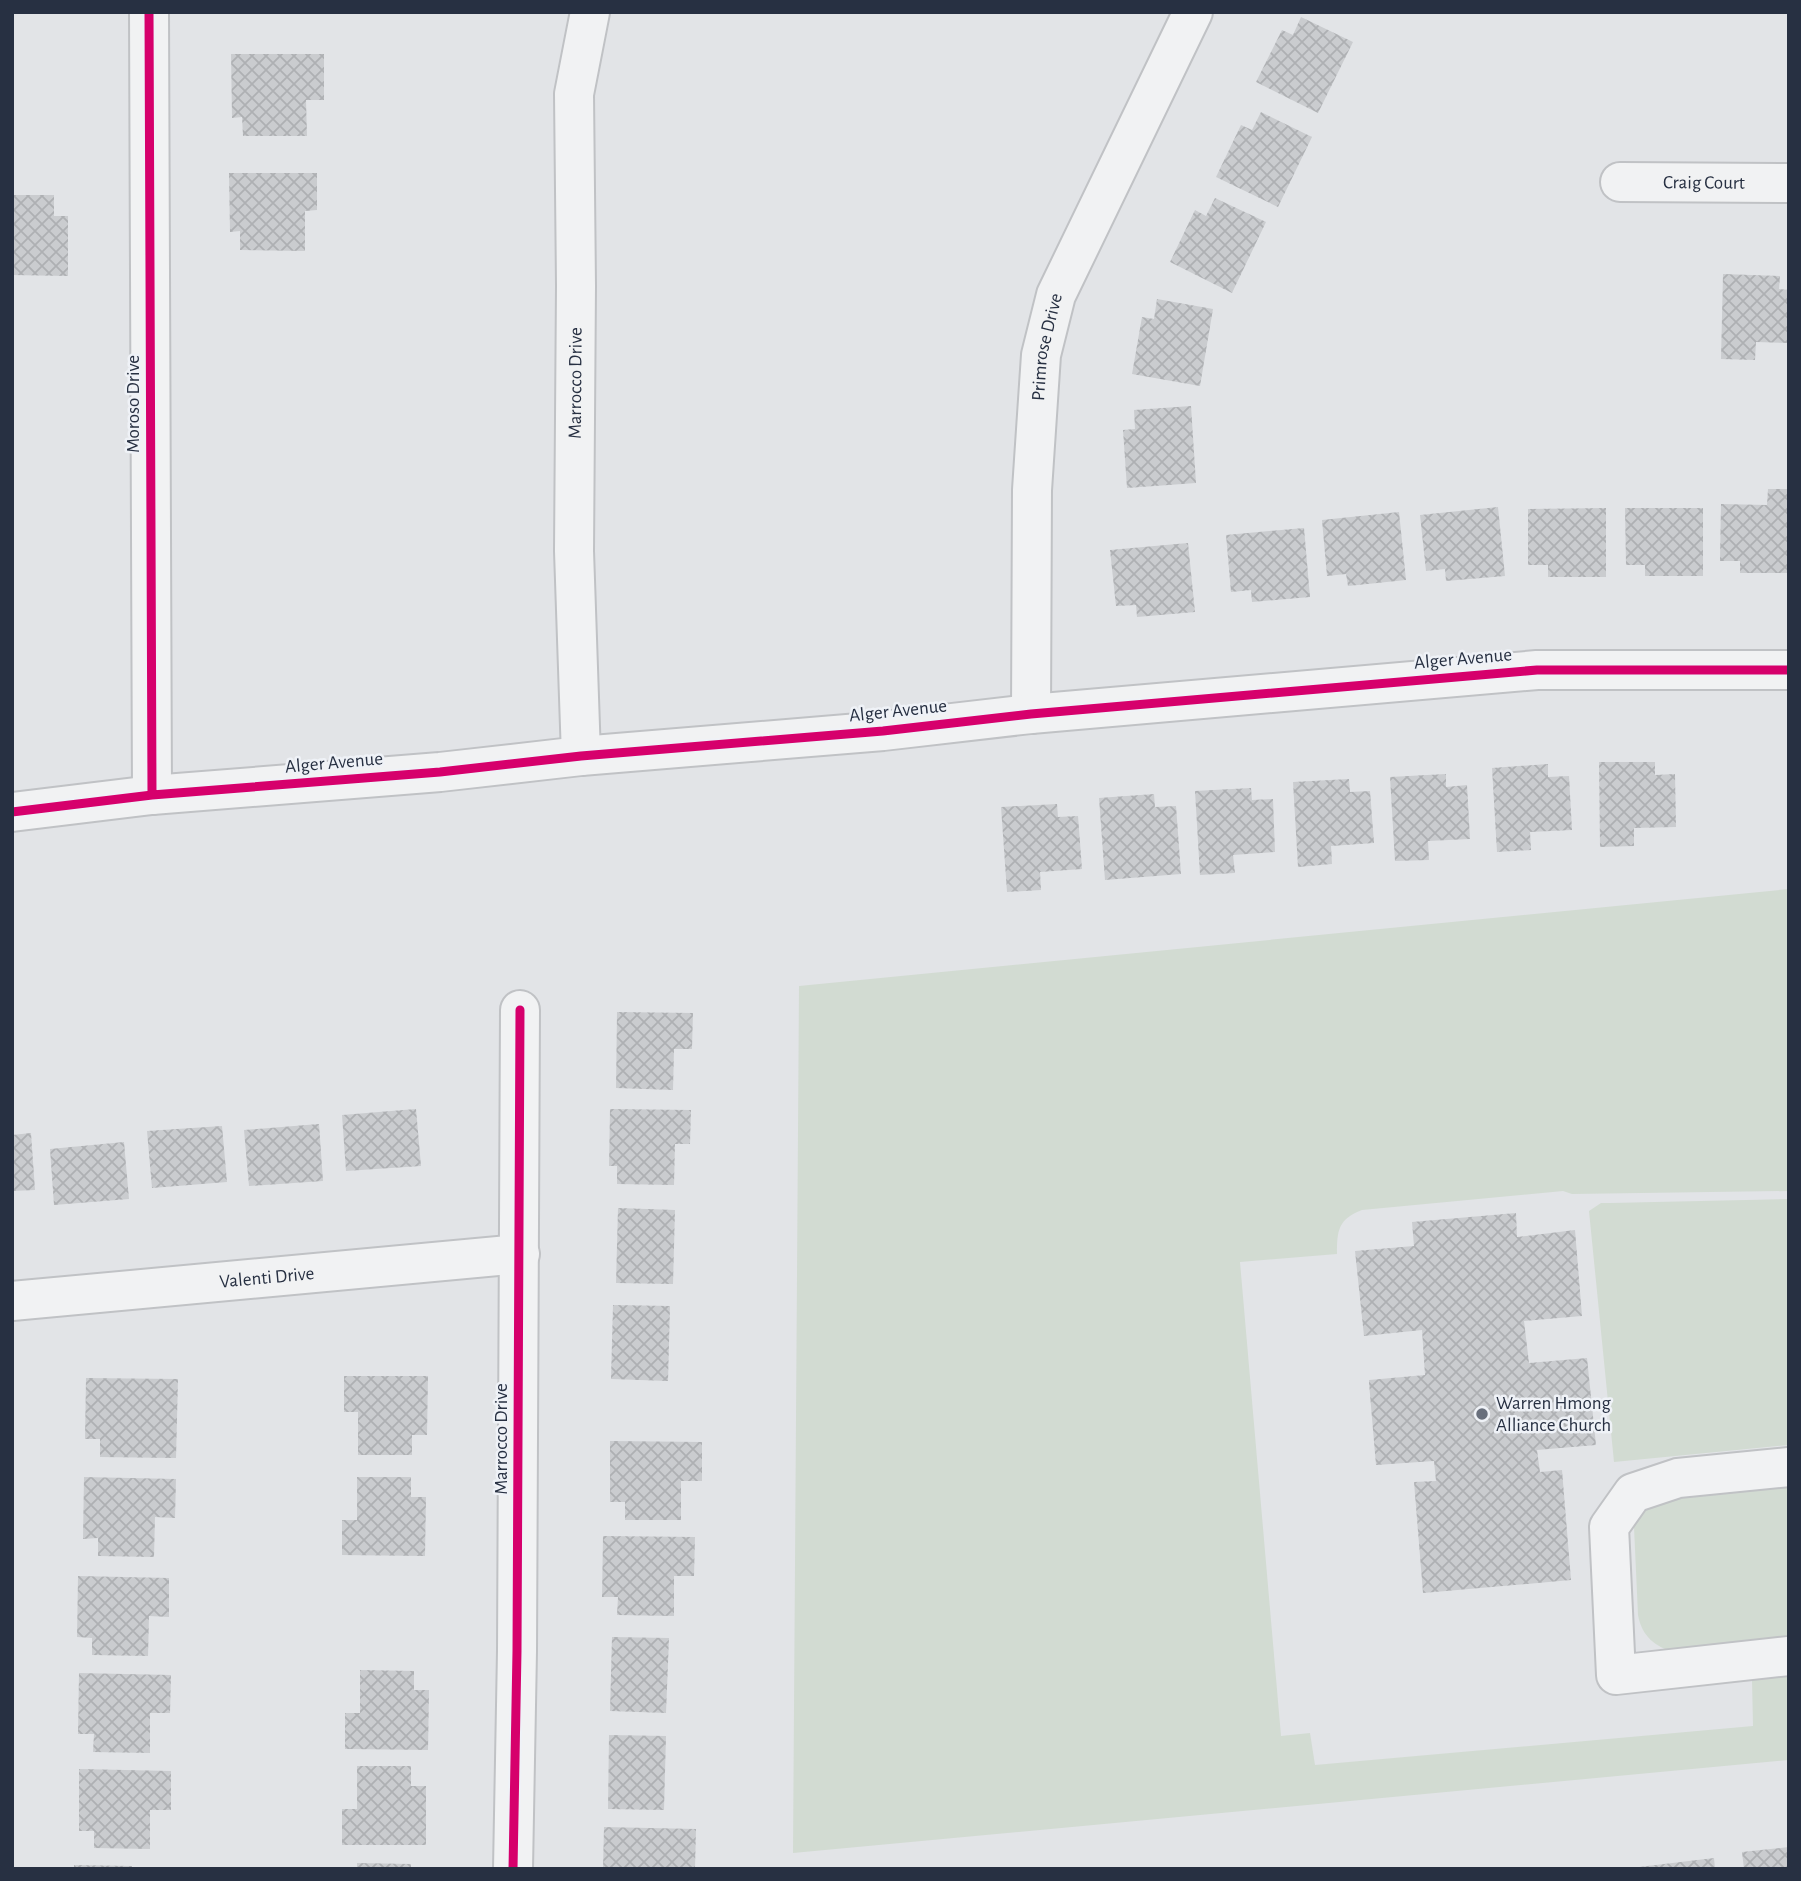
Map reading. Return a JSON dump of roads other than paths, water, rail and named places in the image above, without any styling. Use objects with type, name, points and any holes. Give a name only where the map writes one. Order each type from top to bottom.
[{"type":"street","name":"Moroso Drive","points":[[149,12],[152,795]]},
{"type":"street","name":"Marrocco Drive","points":[[580,756],[574,551],[574,94],[590,12]]},
{"type":"street","name":"Primrose Drive","points":[[1031,715],[1032,490],[1041,355],[1056,295],[1193,12]]},
{"type":"street","name":"Craig Court","points":[[1620,182],[1789,183]]},
{"type":"street","name":"Alger Avenue","points":[[12,812],[152,795],[440,772],[580,756],[883,731],[1031,715],[1537,670],[1789,670]]},
{"type":"street","name":"Marrocco Drive","points":[[513,1869],[520,1010]]},
{"type":"street","name":"Valenti Drive","points":[[12,1301],[520,1254]]},
{"type":"street","points":[[1789,1467],[1678,1478],[1633,1493],[1608,1527],[1616,1675],[1789,1656]]},
{"type":"place","name":"Warren Hmong Alliance Church","points":[[1482,1414]]}]
